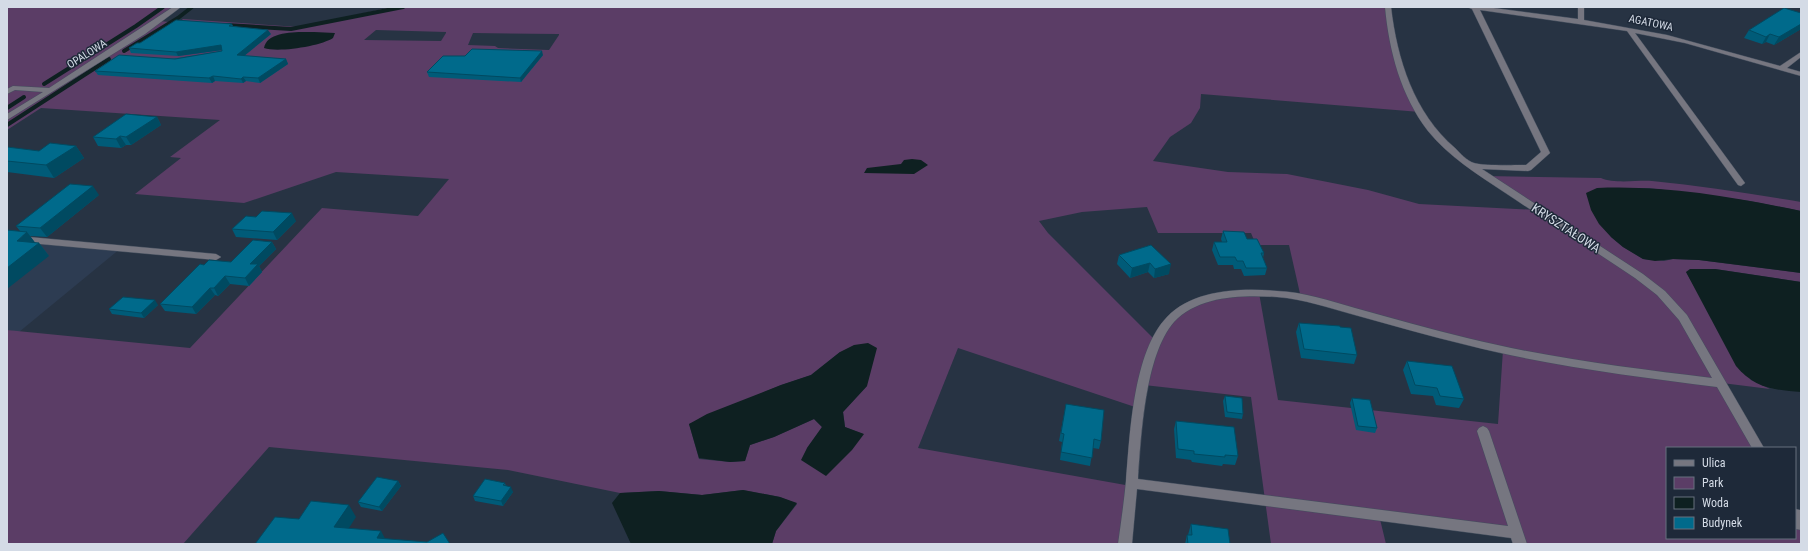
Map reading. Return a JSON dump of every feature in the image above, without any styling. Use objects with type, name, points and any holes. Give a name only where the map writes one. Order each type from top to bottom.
[{"type":"street","name":"OPALOWA","points":[[7,118],[107,55],[178,7]]},
{"type":"street","name":"KRYSZTAŁOWA","points":[[1388,7],[1391,35],[1400,68],[1414,102],[1431,129],[1448,147],[1472,166],[1634,272],[1661,293],[1683,318],[1757,447]]},
{"type":"street","points":[[1472,166],[1528,168],[1546,153],[1473,7]]},
{"type":"street","name":"AGATOWA","points":[[1473,7],[1581,21],[1629,29],[1703,46],[1801,74]]},
{"type":"street","points":[[1581,7],[1581,21]]},
{"type":"street","points":[[1629,29],[1741,183]]},
{"type":"street","points":[[1782,68],[1801,54]]},
{"type":"street","points":[[107,55],[119,56]]},
{"type":"street","points":[[7,92],[14,88],[50,90]]},
{"type":"street","points":[[7,238],[216,257]]},
{"type":"street","points":[[1125,544],[1138,408],[1146,372],[1163,328],[1172,318],[1193,305],[1231,294],[1264,293],[1301,298],[1504,350],[1580,365],[1721,383]]},
{"type":"street","points":[[1131,483],[1518,538],[1483,431]]},
{"type":"street","points":[[1796,516],[1801,525]]},
{"type":"shaded area","points":[[7,238],[121,248],[19,332],[7,330]]},
{"type":"green space","points":[[7,7],[178,7],[160,21],[178,23],[183,19],[299,27],[392,7],[1388,7],[1391,35],[1420,112],[1201,94],[1200,108],[1191,123],[1170,137],[1153,161],[1228,172],[1287,174],[1368,190],[1419,204],[1537,210],[1486,176],[1601,178],[1612,181],[1652,181],[1746,193],[1801,202],[1801,211],[1750,201],[1649,188],[1597,188],[1611,237],[1623,247],[1643,259],[1664,261],[1673,259],[1699,260],[1801,273],[1801,282],[1715,269],[1686,272],[1711,316],[1751,380],[1770,389],[1722,383],[1757,447],[1666,447],[1666,539],[1796,539],[1796,516],[1801,525],[1801,544],[1520,544],[1516,533],[1379,515],[1386,544],[1271,544],[1251,397],[1144,385],[1138,408],[958,348],[918,448],[1131,486],[1125,544],[772,544],[776,531],[797,504],[780,497],[743,490],[702,495],[659,491],[620,493],[508,470],[269,447],[183,544],[7,544],[7,330],[190,348],[322,208],[418,216],[449,179],[336,172],[244,203],[135,194],[181,158],[170,157],[220,120],[41,108],[7,130]],"holes":[[[376,30],[446,32],[446,33],[441,41],[364,40]],[[473,33],[559,34],[559,35],[549,50],[468,45]],[[1147,207],[1158,233],[1251,233],[1256,245],[1289,245],[1301,298],[1503,350],[1498,424],[1278,400],[1259,293],[1204,301],[1172,318],[1157,342],[1048,233],[1039,221],[1082,212]],[[840,352],[867,386],[843,412],[845,427],[863,434],[807,448],[822,427],[814,419],[774,437],[750,445],[745,461],[730,462],[699,459],[689,424],[781,385],[811,375]]]},
{"type":"water","points":[[293,32],[335,33],[333,38],[310,46],[279,50],[264,48],[266,42],[277,35]]},
{"type":"water","points":[[904,160],[921,160],[928,165],[914,174],[864,173],[867,168],[901,164]]},
{"type":"water","points":[[1597,188],[1648,188],[1674,190],[1750,201],[1801,211],[1801,273],[1699,260],[1673,259],[1655,261],[1643,259],[1623,247],[1599,224],[1591,210],[1586,193]]},
{"type":"water","points":[[1690,269],[1715,269],[1801,282],[1801,392],[1773,389],[1757,383],[1750,379],[1736,366],[1686,272]]},
{"type":"water","points":[[868,343],[877,348],[867,386],[843,412],[845,427],[864,434],[852,450],[826,476],[801,460],[807,448],[822,427],[814,419],[774,437],[750,445],[745,461],[730,462],[699,458],[689,424],[707,414],[811,375],[840,352],[854,345]]},
{"type":"water","points":[[743,490],[780,497],[797,503],[776,531],[772,544],[631,544],[612,503],[620,493],[659,491],[702,495]]},
{"type":"building","points":[[1784,8],[1801,13],[1801,24],[1779,37],[1770,34],[1766,37],[1749,30]]},
{"type":"building","points":[[176,20],[232,24],[229,26],[268,30],[237,55],[286,59],[258,78],[243,77],[241,79],[213,76],[209,78],[95,71],[119,55],[175,59],[222,51],[221,45],[176,52],[129,48],[137,43],[140,43]]},
{"type":"building","points":[[472,49],[542,51],[520,78],[427,72],[443,56],[465,56]]},
{"type":"building","points":[[126,114],[157,117],[126,137],[120,136],[116,139],[93,137]]},
{"type":"building","points":[[50,143],[76,146],[46,165],[7,161],[7,147],[39,151]]},
{"type":"building","points":[[70,184],[93,186],[40,228],[16,226]]},
{"type":"building","points":[[262,211],[292,213],[273,232],[232,229],[246,216],[256,217]]},
{"type":"building","points":[[7,230],[27,232],[17,241],[39,243],[7,268]]},
{"type":"building","points":[[1223,231],[1244,232],[1247,239],[1257,239],[1264,253],[1261,253],[1267,268],[1246,268],[1243,261],[1237,261],[1235,257],[1220,257],[1214,242],[1227,242]]},
{"type":"building","points":[[253,240],[272,242],[250,264],[258,264],[245,278],[225,276],[214,288],[210,288],[192,307],[160,304],[200,264],[204,265],[209,260],[231,262]]},
{"type":"building","points":[[1151,245],[1171,264],[1155,269],[1150,263],[1132,268],[1119,255]]},
{"type":"building","points":[[123,297],[155,300],[141,313],[109,309]]},
{"type":"building","points":[[1299,323],[1351,328],[1357,355],[1304,349]]},
{"type":"building","points":[[1407,361],[1452,366],[1464,399],[1440,396],[1437,388],[1415,385]]},
{"type":"building","points":[[1225,396],[1242,398],[1243,414],[1227,412]]},
{"type":"building","points":[[1352,398],[1370,400],[1377,428],[1358,426]]},
{"type":"building","points":[[1066,404],[1104,410],[1101,441],[1094,439],[1092,458],[1061,452],[1064,434],[1061,433]]},
{"type":"building","points":[[1176,421],[1234,427],[1238,456],[1225,455],[1225,457],[1194,454],[1194,451],[1178,449]]},
{"type":"building","points":[[377,477],[398,481],[379,507],[358,502]]},
{"type":"building","points":[[485,479],[505,483],[503,485],[511,487],[501,501],[473,496]]},
{"type":"building","points":[[311,501],[349,505],[334,527],[381,531],[377,538],[427,542],[443,533],[450,544],[255,544],[275,517],[299,519]]},
{"type":"building","points":[[1191,524],[1228,529],[1230,544],[1188,544],[1187,535],[1192,535]]},
{"type":"waterway","points":[[44,84],[136,26],[163,7]]},
{"type":"waterway","points":[[124,51],[178,18],[192,7]]},
{"type":"waterway","points":[[226,25],[291,29],[403,7]]},
{"type":"waterway","points":[[7,125],[109,59]]},
{"type":"waterway","points":[[7,108],[24,97]]}]
